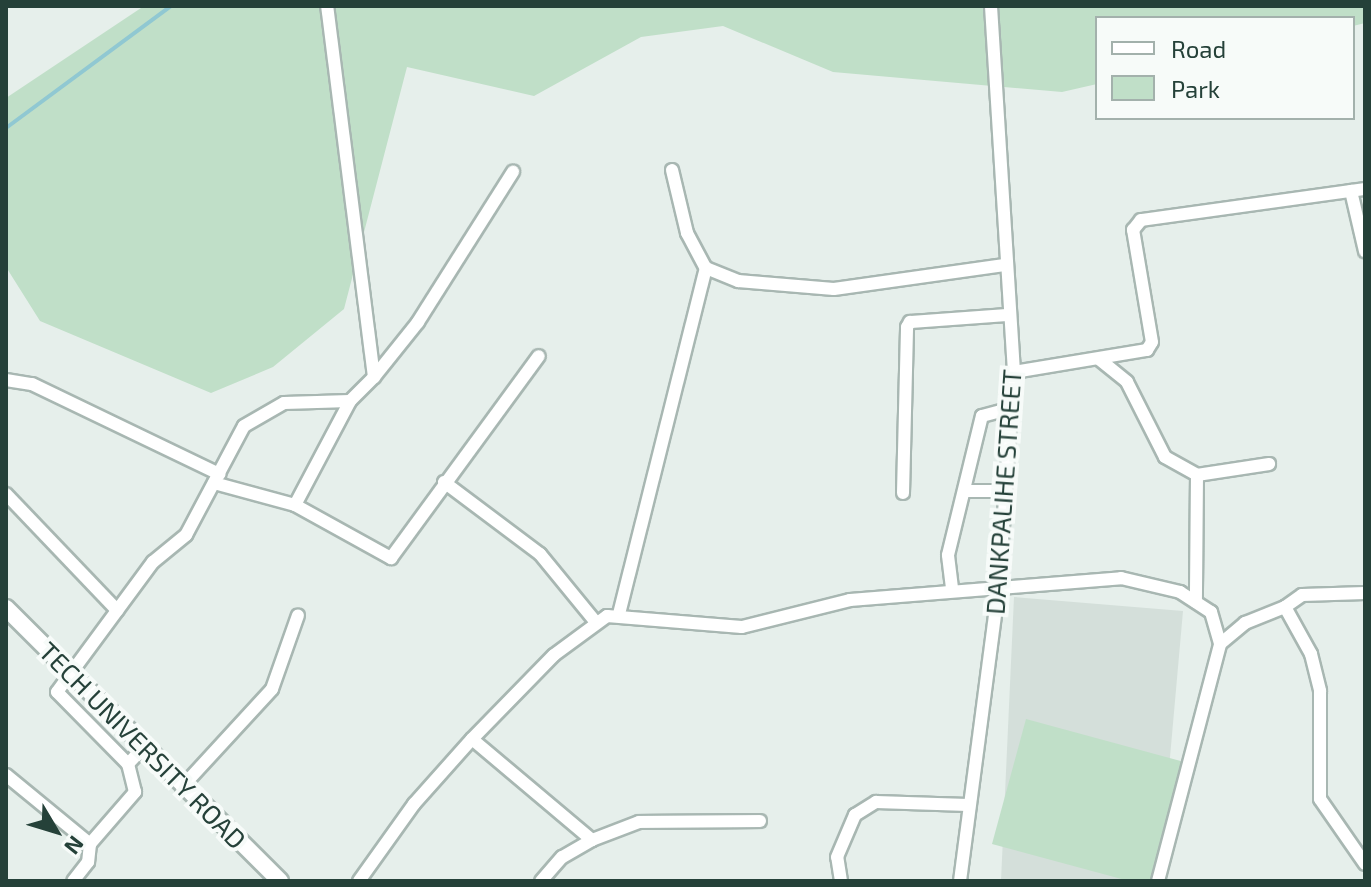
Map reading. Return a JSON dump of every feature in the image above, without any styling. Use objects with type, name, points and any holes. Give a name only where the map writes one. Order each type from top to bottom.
[{"type":"street","points":[[327,6],[374,377]]},
{"type":"street","name":"DANKPALIHE STREET","points":[[960,881],[999,583],[1014,372],[1004,265],[991,6]]},
{"type":"street","points":[[672,170],[687,233],[706,268],[764,288],[834,289],[1004,265]]},
{"type":"street","points":[[295,505],[350,401],[374,377],[418,322],[513,172]]},
{"type":"street","points":[[1014,372],[1147,350],[1152,342],[1133,230],[1141,220],[1365,189]]},
{"type":"street","points":[[1351,191],[1365,251]]},
{"type":"street","points":[[619,614],[706,268]]},
{"type":"street","points":[[903,493],[907,327],[910,322],[1008,315]]},
{"type":"street","points":[[6,380],[32,384],[216,479],[295,505],[391,558],[539,356]]},
{"type":"street","points":[[1099,359],[1127,382],[1165,457],[1197,475],[1269,464]]},
{"type":"street","points":[[73,881],[88,862],[90,844],[135,792],[128,764],[58,698],[71,673],[153,562],[186,535],[244,426],[284,403],[350,401]]},
{"type":"street","points":[[952,588],[948,555],[967,491],[982,416],[1012,408]]},
{"type":"street","points":[[1196,602],[1197,475]]},
{"type":"street","points":[[444,482],[540,554],[594,620]]},
{"type":"street","points":[[967,491],[1006,491]]},
{"type":"street","points":[[6,494],[117,610]]},
{"type":"street","points":[[359,881],[414,804],[472,739],[594,620],[619,614],[742,627],[850,600],[999,583],[1121,578],[1180,592],[1211,612],[1220,644],[1158,881]]},
{"type":"street","points":[[1220,644],[1245,623],[1285,607],[1302,595],[1365,593]]},
{"type":"street","points":[[1285,607],[1311,654],[1320,691],[1320,799],[1365,864]]},
{"type":"street","name":"TECH UNIVERSITY ROAD","points":[[6,608],[182,787],[280,881]]},
{"type":"street","points":[[182,787],[272,689],[298,615]]},
{"type":"street","points":[[472,739],[592,840]]},
{"type":"street","points":[[128,764],[144,747]]},
{"type":"street","points":[[6,775],[90,844]]},
{"type":"street","points":[[841,881],[837,857],[855,815],[876,802],[968,805]]},
{"type":"street","points":[[541,881],[562,857],[592,840],[639,822],[760,821]]},
{"type":"shaded area","points":[[1014,597],[1183,611],[1159,881],[1001,881]]},
{"type":"green space","points":[[144,6],[1365,6],[1365,23],[1355,26],[1355,16],[1095,16],[1095,84],[1062,92],[833,72],[723,26],[641,37],[534,96],[407,67],[344,309],[273,367],[211,393],[40,321],[6,267],[6,98]]},
{"type":"green space","points":[[1026,719],[1188,763],[1156,881],[1129,881],[992,844]]},
{"type":"waterway","points":[[6,128],[171,6]]}]
